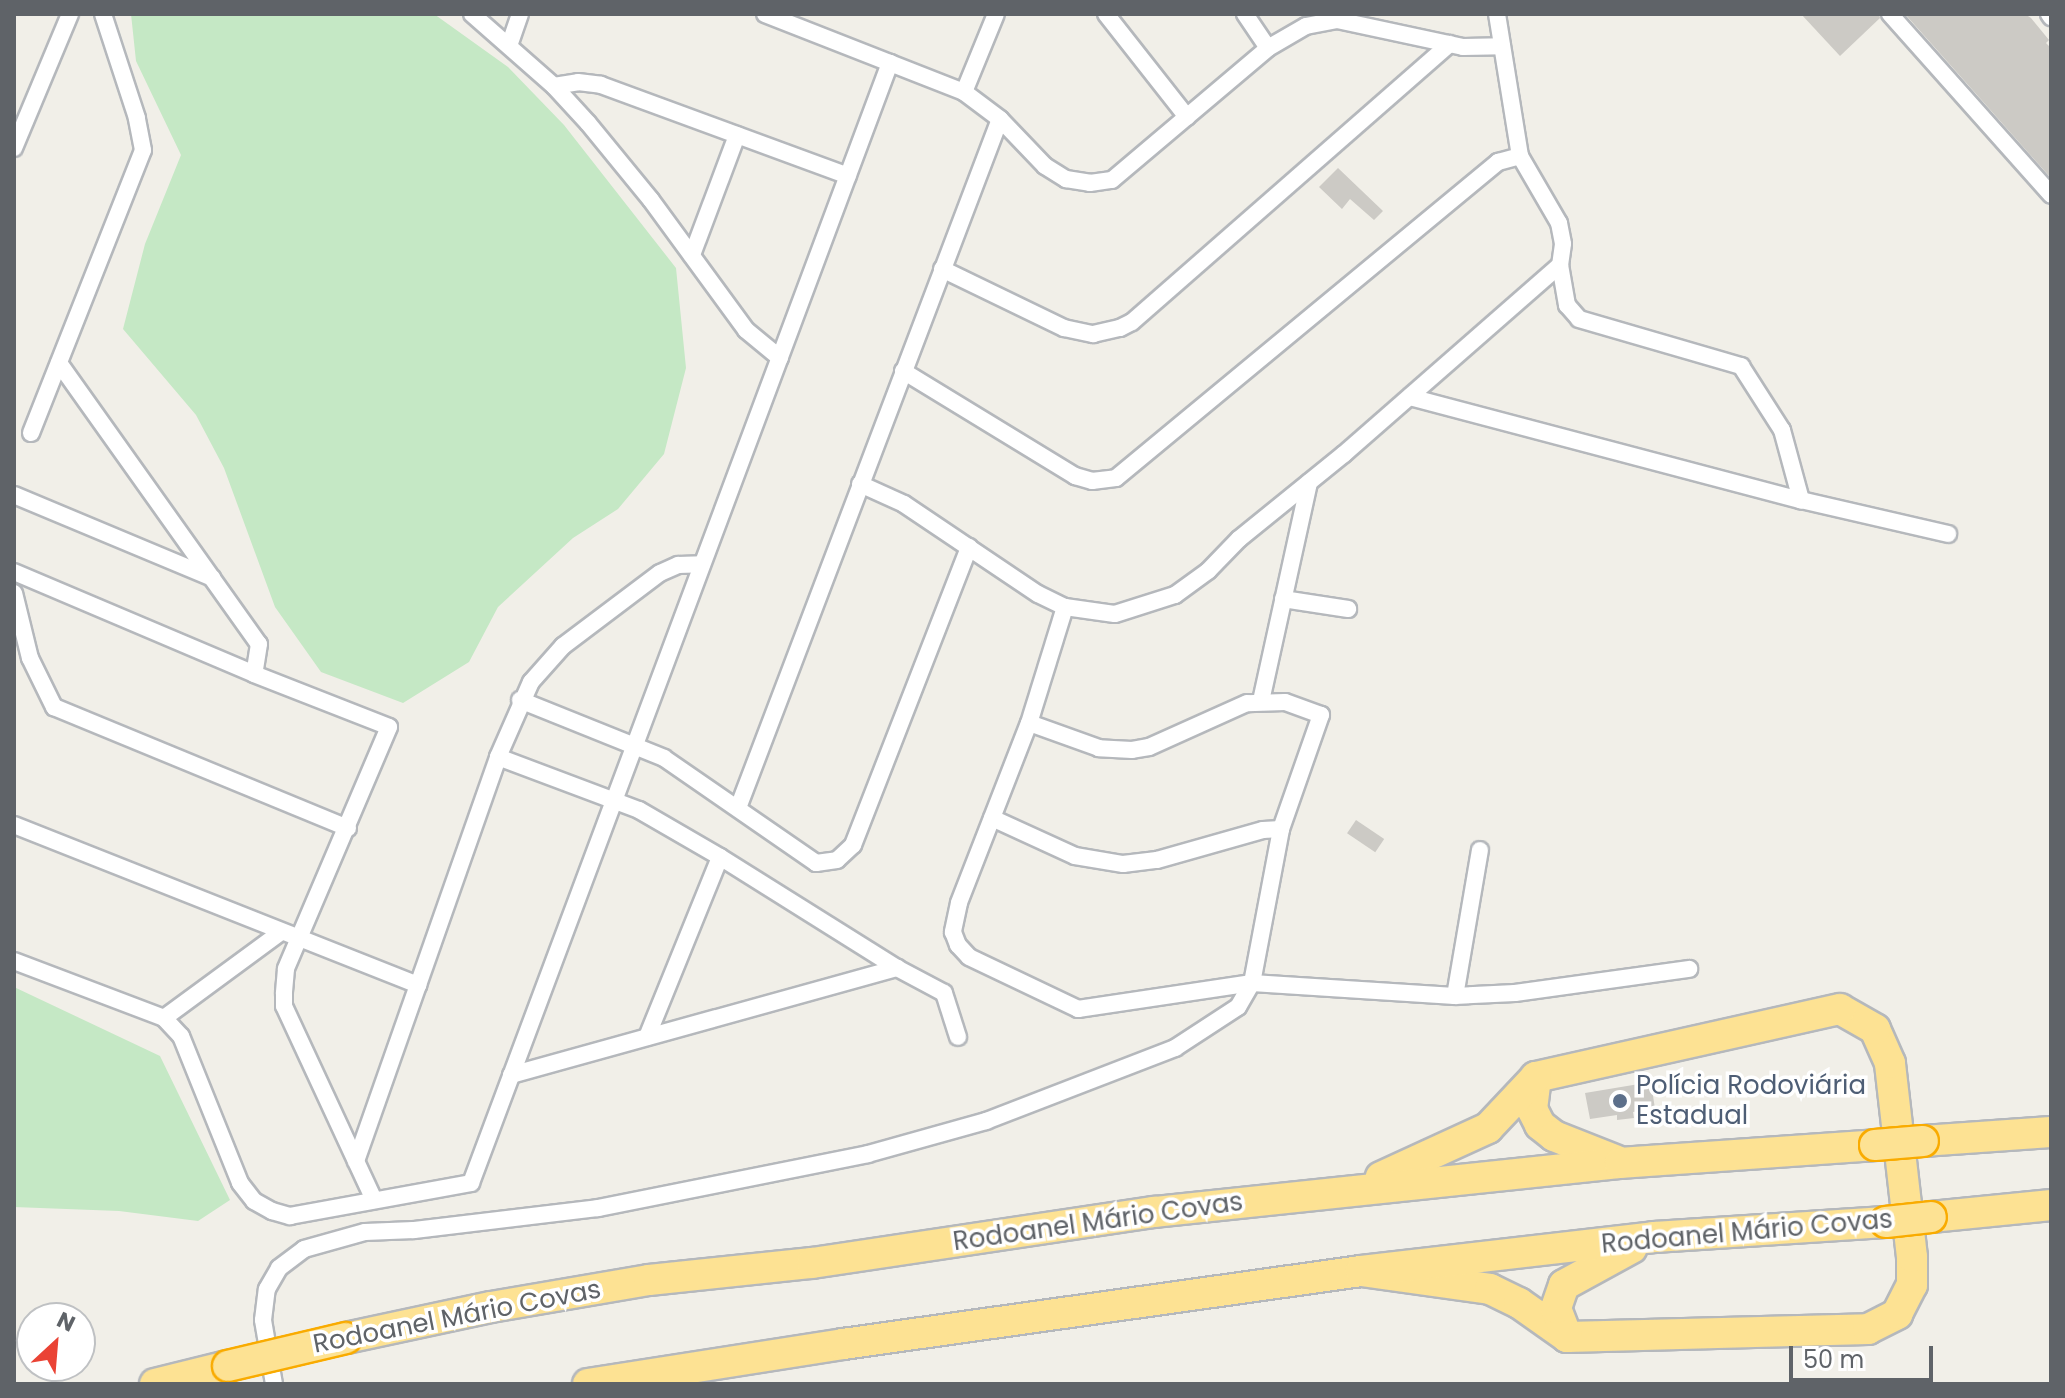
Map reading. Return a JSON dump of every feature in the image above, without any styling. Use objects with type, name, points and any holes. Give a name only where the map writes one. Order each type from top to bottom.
[{"type":"highway","points":[[1356,1188],[1488,1128],[1536,1077],[1840,1009],[1875,1029],[1890,1063],[1912,1257],[1912,1285],[1906,1301],[1890,1320],[1868,1329],[1845,1332],[1567,1337],[1519,1303],[1490,1289],[1361,1271]]},
{"type":"highway","points":[[1536,1077],[1532,1109],[1540,1125],[1554,1136],[1620,1163]]},
{"type":"highway","name":"Rodoanel Mário Covas","points":[[155,1384],[491,1307],[649,1280],[812,1263],[1154,1212],[1356,1188],[1620,1163],[2051,1132]]},
{"type":"highway","name":"Rodoanel Mário Covas","points":[[588,1384],[843,1344],[1361,1271],[1654,1237],[1886,1222],[2051,1205]]},
{"type":"highway","points":[[1567,1337],[1556,1308],[1564,1285],[1654,1237]]},
{"type":"street","points":[[14,148],[70,14]]},
{"type":"street","points":[[31,433],[143,150],[137,118],[103,14]]},
{"type":"street","points":[[472,14],[554,86],[620,161],[746,330],[780,358]]},
{"type":"street","points":[[509,46],[520,14]]},
{"type":"street","points":[[765,14],[964,92],[1000,119],[1045,166],[1066,179],[1090,183],[1112,180],[1268,48],[1306,26],[1337,20],[1449,44],[1502,46]]},
{"type":"street","points":[[964,92],[996,14]]},
{"type":"street","points":[[1106,14],[1187,117]]},
{"type":"street","points":[[1245,14],[1268,48]]},
{"type":"street","points":[[1497,14],[1520,156],[1559,223],[1563,244],[1560,265],[1567,305],[1579,319],[1741,366],[1782,430],[1801,500]]},
{"type":"street","points":[[1890,14],[2051,195]]},
{"type":"street","points":[[942,269],[1064,328],[1093,334],[1120,328],[1132,322],[1449,44]]},
{"type":"street","points":[[14,961],[164,1018],[181,1036],[240,1183],[254,1201],[272,1211],[290,1216],[471,1183],[890,63]]},
{"type":"street","points":[[554,86],[578,82],[601,85],[848,176]]},
{"type":"street","points":[[738,808],[1000,119]]},
{"type":"street","points":[[692,255],[737,135]]},
{"type":"street","points":[[903,371],[1075,476],[1092,481],[1116,478],[1498,162],[1520,156]]},
{"type":"street","points":[[860,484],[904,504],[1038,594],[1065,607],[1115,614],[1175,595],[1208,571],[1239,539],[1410,397],[1560,265]]},
{"type":"street","points":[[59,363],[259,644],[254,674]]},
{"type":"street","points":[[1410,397],[1801,500],[1948,534]]},
{"type":"street","points":[[1261,701],[1309,482]]},
{"type":"street","points":[[14,495],[212,578]]},
{"type":"street","points":[[520,700],[664,758],[816,863],[837,860],[853,845],[969,547]]},
{"type":"street","points":[[356,1161],[520,700],[552,656],[660,573],[678,565],[702,564]]},
{"type":"street","points":[[14,572],[254,674],[389,727],[286,969],[284,1006],[374,1200]]},
{"type":"street","points":[[14,593],[30,658],[54,707],[348,828]]},
{"type":"street","points":[[1283,599],[1348,609]]},
{"type":"street","points":[[1065,607],[1029,723],[959,903],[953,932],[958,945],[969,957],[1078,1009],[1252,983],[1455,996],[1515,993],[1689,969]]},
{"type":"street","points":[[274,1384],[263,1320],[267,1289],[279,1268],[304,1249],[365,1232],[414,1230],[598,1208],[868,1154],[986,1121],[1175,1048],[1238,1007],[1252,983],[1281,829],[1321,715],[1296,704],[1261,701],[1235,707],[1149,747],[1132,750],[1099,748],[1029,723]]},
{"type":"street","points":[[498,757],[639,810],[897,968],[944,993],[958,1037]]},
{"type":"street","points":[[992,818],[1075,856],[1123,864],[1157,860],[1263,830],[1281,829]]},
{"type":"street","points":[[14,825],[418,985]]},
{"type":"street","points":[[1455,996],[1480,850]]},
{"type":"street","points":[[647,1037],[720,857]]},
{"type":"street","points":[[164,1018],[281,932]]},
{"type":"street","points":[[511,1075],[897,968]]},
{"type":"green space","points":[[131,14],[434,14],[508,67],[564,125],[676,268],[686,368],[664,454],[618,509],[573,538],[498,607],[469,662],[403,703],[321,672],[275,607],[224,468],[196,415],[123,329],[145,244],[181,155],[136,61]]},
{"type":"green space","points":[[14,987],[160,1056],[230,1200],[198,1221],[119,1211],[14,1207]]},
{"type":"building","points":[[1801,14],[1879,14],[1880,18],[1840,56]]},
{"type":"building","points":[[1905,14],[2025,14],[2031,18],[2049,40],[2046,43],[2051,48],[2051,178]]},
{"type":"building","points":[[1338,168],[1383,211],[1374,220],[1350,199],[1342,209],[1319,187]]},
{"type":"building","points":[[1356,820],[1384,839],[1375,852],[1347,833]]},
{"type":"building","name":"Polícia Rodoviária Estadual","points":[[1651,1082],[1655,1109],[1633,1112],[1634,1118],[1617,1120],[1617,1115],[1590,1119],[1585,1093]]},
{"type":"place","name":"Polícia Rodoviária Estadual","points":[[1620,1101]]}]
